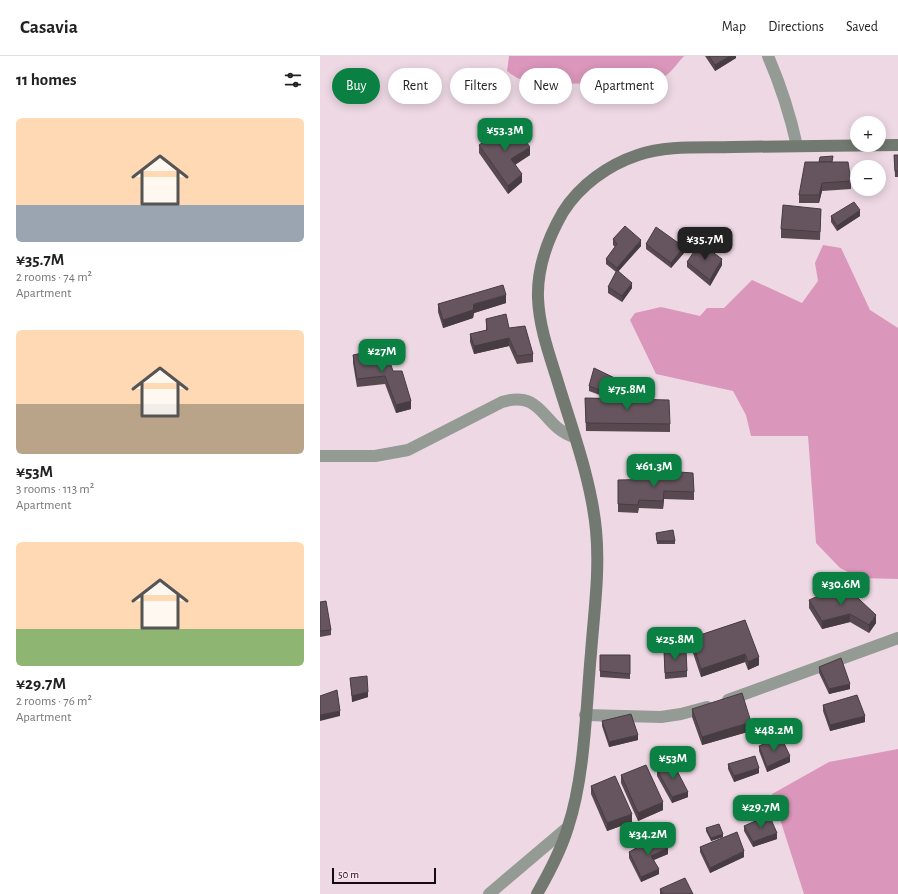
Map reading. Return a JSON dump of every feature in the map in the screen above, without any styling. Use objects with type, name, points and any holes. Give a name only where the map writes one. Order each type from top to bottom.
[{"type":"street","points":[[768,56],[790,113],[797,146]]},
{"type":"street","points":[[537,894],[556,858],[568,827],[579,777],[597,580],[596,532],[589,488],[541,320],[538,298],[539,279],[549,241],[567,207],[581,189],[599,174],[617,163],[638,154],[678,148],[898,145]]},
{"type":"street","points":[[320,456],[375,456],[408,450],[502,402],[511,399],[520,399],[536,405],[544,411],[557,429],[565,435],[574,437]]},
{"type":"street","points":[[585,715],[661,717],[681,714],[707,707],[898,638]]},
{"type":"street","points":[[489,894],[568,827]]},
{"type":"shaded area","points":[[509,56],[684,56],[668,74],[668,68],[580,68],[580,84],[572,84],[572,68],[519,68],[519,79],[511,74],[511,68],[507,68]]},
{"type":"shaded area","points":[[823,245],[841,248],[870,310],[898,328],[898,579],[860,578],[840,568],[816,543],[808,436],[751,436],[746,415],[733,391],[656,374],[630,320],[635,313],[661,307],[700,316],[707,308],[724,308],[752,280],[802,303],[818,281],[815,263]]},
{"type":"shaded area","points":[[898,749],[898,894],[804,894],[772,794],[829,762]]},
{"type":"building","points":[[709,56],[730,56],[715,65]]},
{"type":"building","points":[[511,123],[530,147],[511,159],[522,174],[508,186],[479,145]]},
{"type":"building","points":[[894,155],[898,155],[898,171],[895,171]]},
{"type":"building","points":[[833,156],[832,162],[819,162],[820,157]]},
{"type":"building","points":[[805,162],[848,162],[850,181],[822,183],[819,195],[799,195]]},
{"type":"building","points":[[854,202],[860,210],[837,226],[831,216]]},
{"type":"building","points":[[783,205],[821,209],[820,232],[781,229]]},
{"type":"building","points":[[625,226],[641,240],[617,268],[606,259],[617,244],[613,239]]},
{"type":"building","points":[[656,227],[684,247],[671,263],[646,244]]},
{"type":"building","points":[[700,243],[722,259],[710,280],[687,262]]},
{"type":"building","points":[[617,270],[632,283],[622,296],[608,287]]},
{"type":"building","points":[[503,285],[506,295],[474,304],[473,310],[443,320],[438,304]]},
{"type":"building","points":[[506,314],[509,328],[525,326],[533,354],[517,356],[509,338],[474,346],[470,334],[487,330],[486,319]]},
{"type":"building","points":[[385,348],[393,371],[402,371],[411,401],[396,405],[385,376],[357,379],[353,355]]},
{"type":"building","points":[[594,368],[625,383],[620,397],[589,386]]},
{"type":"building","points":[[585,398],[669,400],[670,424],[586,423]]},
{"type":"building","points":[[665,471],[693,473],[694,492],[664,491],[663,501],[639,500],[638,505],[618,504],[618,480],[664,479]]},
{"type":"building","points":[[673,530],[675,541],[657,541],[656,533]]},
{"type":"building","points":[[844,585],[876,615],[869,625],[850,614],[822,621],[809,600]]},
{"type":"building","points":[[326,601],[331,630],[320,631],[320,602]]},
{"type":"building","points":[[745,620],[759,657],[748,662],[745,654],[701,669],[691,638]]},
{"type":"building","points":[[686,650],[687,671],[665,673],[664,651]]},
{"type":"building","points":[[600,655],[630,655],[630,674],[600,671]]},
{"type":"building","points":[[841,658],[850,684],[829,689],[819,667]]},
{"type":"building","points":[[367,676],[368,692],[352,696],[350,678]]},
{"type":"building","points":[[337,690],[340,711],[320,715],[320,696]]},
{"type":"building","points":[[742,693],[751,722],[702,737],[692,709]]},
{"type":"building","points":[[857,695],[865,716],[830,725],[823,705]]},
{"type":"building","points":[[631,714],[638,735],[609,742],[602,721]]},
{"type":"building","points":[[781,737],[790,756],[767,767],[759,746]]},
{"type":"building","points":[[755,756],[759,768],[734,776],[728,764]]},
{"type":"building","points":[[673,763],[688,792],[672,797],[657,770]]},
{"type":"building","points":[[646,765],[663,802],[638,813],[621,775]]},
{"type":"building","points":[[615,776],[632,814],[607,823],[591,786]]},
{"type":"building","points":[[769,815],[777,833],[753,842],[744,826]]},
{"type":"building","points":[[719,824],[723,834],[711,838],[706,828]]},
{"type":"building","points":[[737,832],[744,851],[710,868],[700,847]]},
{"type":"building","points":[[660,835],[668,848],[651,856],[659,869],[641,877],[629,852]]},
{"type":"building","points":[[685,878],[693,894],[663,894],[660,889]]}]
